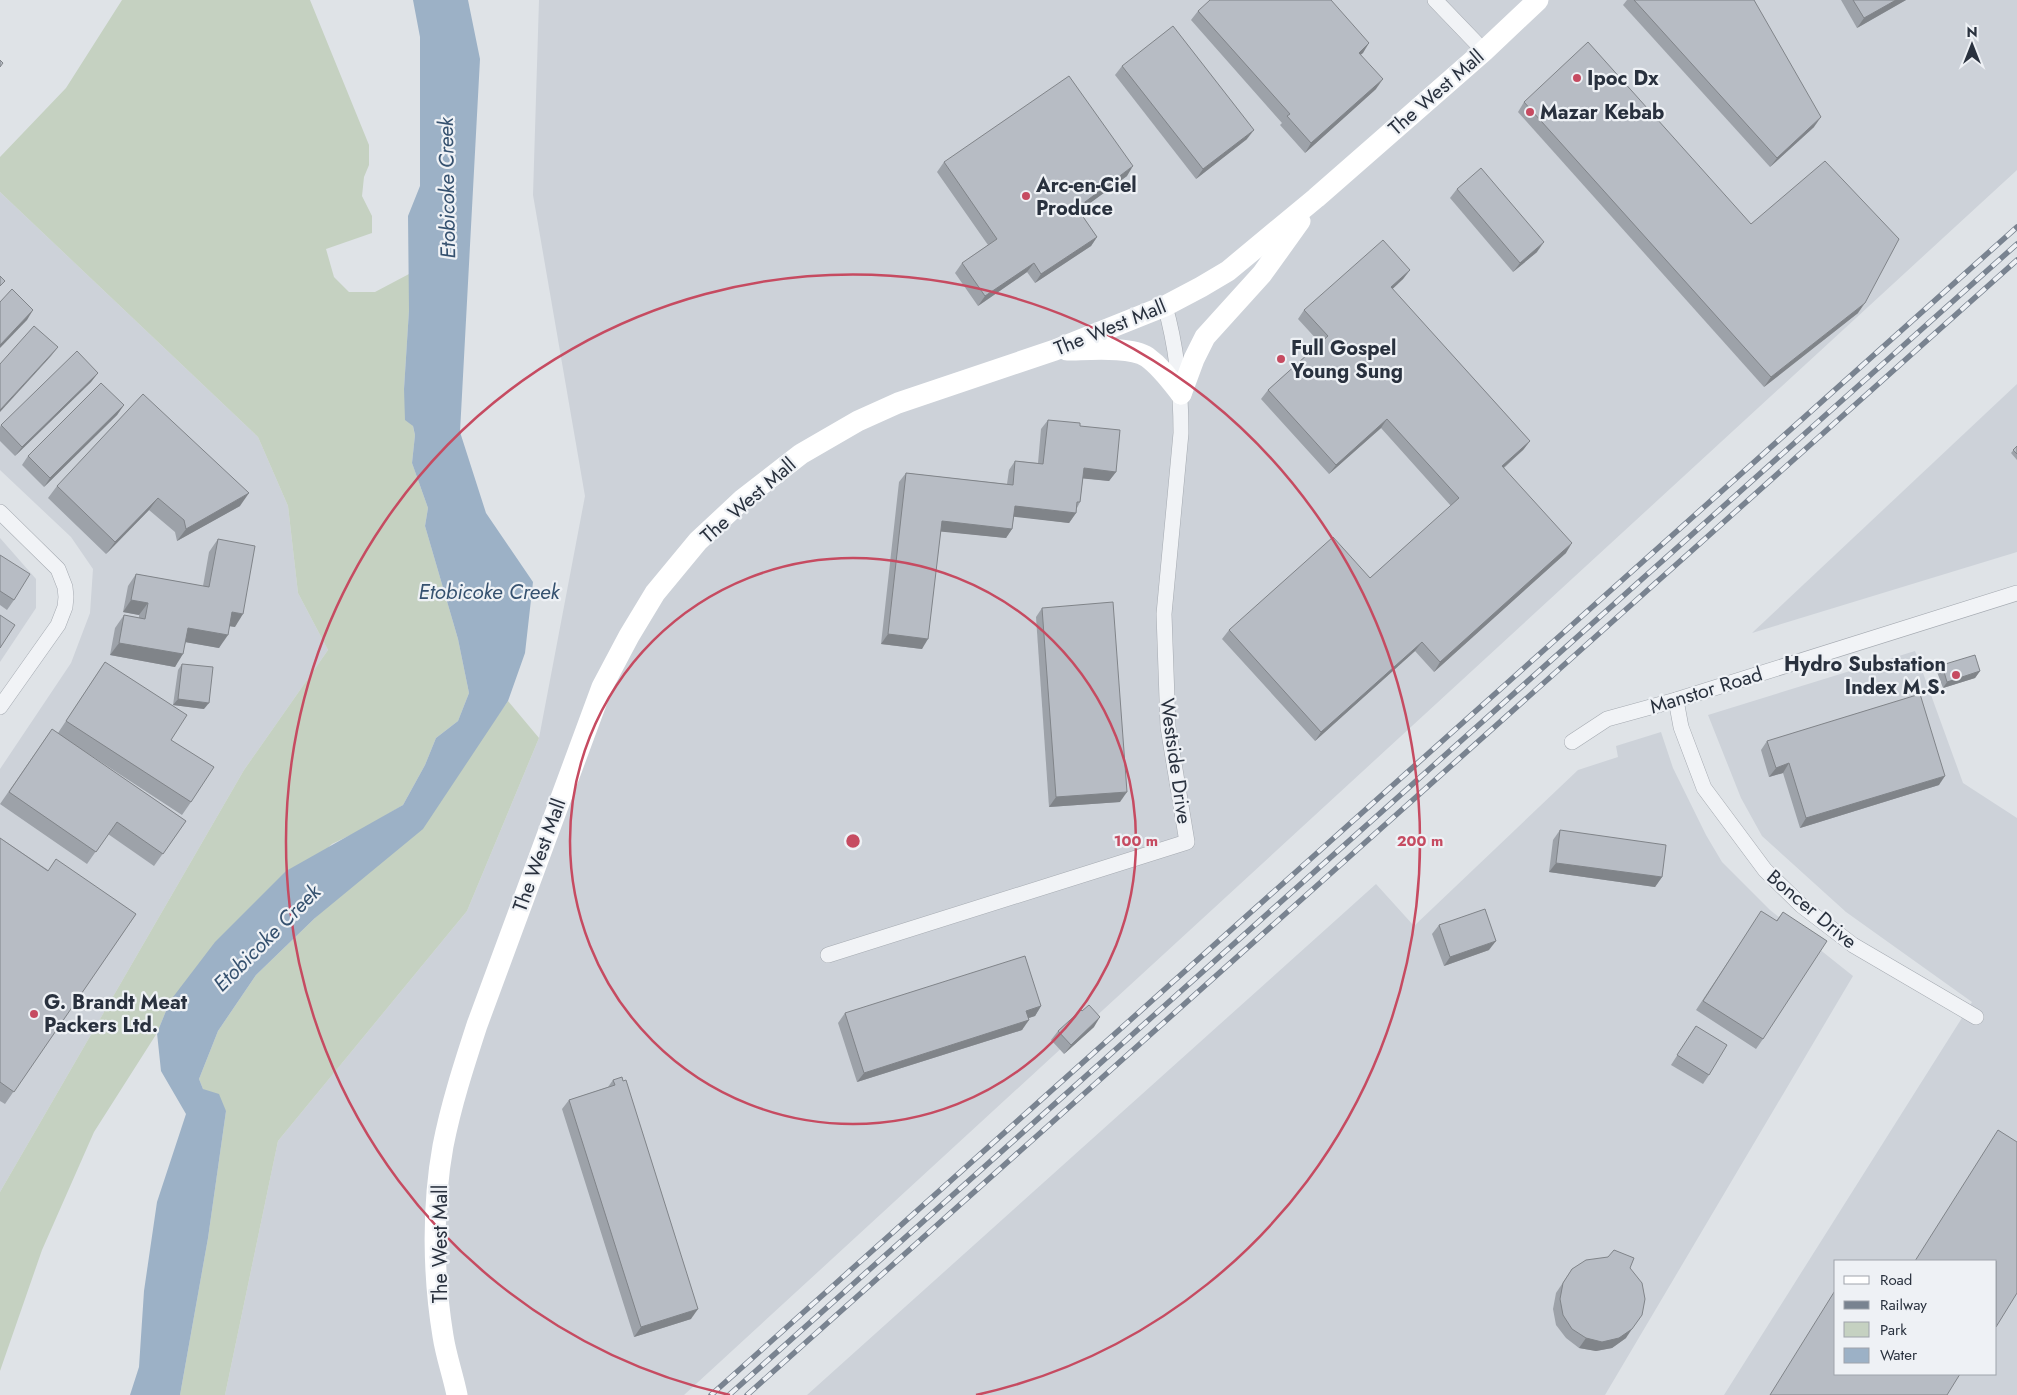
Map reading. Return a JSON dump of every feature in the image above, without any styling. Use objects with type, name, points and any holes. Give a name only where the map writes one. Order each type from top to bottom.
[{"type":"main road","name":"The West Mall","points":[[457,1395],[443,1337],[438,1295],[436,1226],[443,1146],[458,1082],[477,1025],[602,687],[629,636],[655,594],[698,541],[743,499],[801,454],[858,421],[898,403],[1055,350],[1165,306],[1228,270],[1316,198],[1538,0]]},
{"type":"main road","points":[[1181,394],[1194,359],[1206,337],[1262,274],[1316,198]]},
{"type":"main road","points":[[1055,350],[1123,350],[1146,356],[1168,376],[1181,394]]},
{"type":"street","points":[[1435,0],[1484,50]]},
{"type":"street","name":"Westside Drive","points":[[828,955],[1187,842],[1168,727],[1164,614],[1181,433],[1181,394],[1171,328],[1165,306]]},
{"type":"street","points":[[0,512],[58,569],[66,597],[65,607],[58,625],[0,707]]},
{"type":"street","name":"Manstor Road","points":[[1572,742],[1607,719],[1676,700],[2017,593]]},
{"type":"street","name":"Boncer Drive","points":[[1676,700],[1681,727],[1704,788],[1765,870],[1802,906],[1853,945],[1976,1017]]},
{"type":"shaded area","points":[[539,0],[2017,0],[2017,170],[684,1395],[225,1395],[278,1141],[467,911],[539,738],[585,496],[533,195]]},
{"type":"shaded area","points":[[0,192],[258,437],[288,506],[298,593],[328,650],[244,770],[0,1192],[0,769],[71,663],[90,613],[93,569],[71,537],[0,470]]},
{"type":"shaded area","points":[[2017,384],[2017,552],[1752,633]]},
{"type":"shaded area","points":[[0,538],[36,579],[36,608],[0,662]]},
{"type":"shaded area","points":[[1915,651],[1963,783],[2017,818],[2017,1395],[1724,1395],[1972,1002],[1846,912],[1762,836],[1741,798],[1708,715]]},
{"type":"shaded area","points":[[1661,732],[1673,768],[1706,835],[1722,862],[1770,910],[1853,976],[1605,1395],[807,1395],[1376,884],[1414,926],[1578,770],[1618,757],[1616,746]]},
{"type":"green space","points":[[122,0],[310,0],[369,145],[369,165],[364,177],[362,196],[372,216],[372,233],[326,249],[334,277],[349,292],[375,292],[409,274],[409,310],[404,389],[415,435],[412,463],[428,508],[425,526],[458,639],[469,693],[458,721],[436,738],[425,765],[403,805],[363,829],[332,844],[170,1001],[157,1033],[94,1132],[42,1250],[0,1371],[0,1192],[244,770],[328,650],[298,593],[288,506],[258,437],[0,192],[0,157],[66,88]]},
{"type":"green space","points":[[508,701],[539,738],[467,911],[278,1141],[225,1395],[180,1395],[208,1238],[226,1111],[203,1089],[199,1079],[218,1031],[256,975],[315,918],[475,748]]},
{"type":"water","name":"Etobicoke Creek","points":[[413,0],[468,0],[480,59],[460,432],[486,513],[533,582],[525,653],[508,701],[423,829],[315,918],[256,975],[218,1031],[199,1079],[203,1089],[219,1094],[226,1111],[208,1238],[180,1395],[130,1395],[139,1367],[144,1291],[157,1202],[186,1114],[161,1071],[157,1033],[170,1001],[215,942],[286,871],[403,805],[425,765],[436,738],[458,721],[469,693],[458,639],[425,526],[428,508],[412,463],[415,435],[413,426],[405,420],[404,389],[409,310],[408,216],[420,186],[420,37]]},
{"type":"building","points":[[1210,0],[1331,0],[1369,43],[1359,53],[1383,79],[1311,143],[1287,116],[1290,114],[1198,11]]},
{"type":"building","points":[[1634,0],[1754,0],[1821,117],[1777,158]]},
{"type":"building","points":[[1853,0],[1896,0],[1864,18]]},
{"type":"building","points":[[1173,26],[1254,130],[1203,169],[1122,66]]},
{"type":"building","points":[[1588,42],[1751,224],[1825,161],[1899,239],[1865,303],[1771,377],[1524,102]]},
{"type":"building","name":"Arc-en-Ciel Produce","points":[[1069,76],[1133,166],[1077,208],[1097,237],[1041,274],[1034,263],[985,296],[962,263],[997,239],[944,162]]},
{"type":"building","points":[[1481,168],[1544,242],[1520,263],[1457,189]]},
{"type":"building","points":[[1383,240],[1410,270],[1391,287],[1530,441],[1502,466],[1572,543],[1440,662],[1422,642],[1321,732],[1229,630],[1333,537],[1370,578],[1459,498],[1387,419],[1336,465],[1268,390],[1328,336],[1304,310]]},
{"type":"building","points":[[0,276],[5,281],[0,286]]},
{"type":"building","points":[[12,289],[33,310],[0,345],[0,302]]},
{"type":"building","points":[[34,326],[58,347],[0,410],[0,364]]},
{"type":"building","points":[[77,351],[98,373],[22,447],[1,425]]},
{"type":"building","points":[[101,383],[124,405],[50,478],[28,456]]},
{"type":"building","points":[[143,394],[249,493],[186,529],[184,520],[158,498],[115,542],[57,486]]},
{"type":"building","points":[[1048,420],[1080,423],[1080,426],[1120,430],[1116,472],[1084,468],[1080,502],[1077,502],[1076,513],[1015,506],[1012,529],[942,521],[928,639],[888,634],[906,473],[1013,485],[1015,461],[1043,464]]},
{"type":"building","points":[[2017,446],[2017,454],[2013,450]]},
{"type":"building","points":[[218,539],[255,546],[243,614],[232,612],[228,635],[188,628],[183,654],[119,643],[124,615],[145,619],[148,603],[131,600],[136,574],[209,587]]},
{"type":"building","points":[[0,555],[30,574],[14,600],[0,591]]},
{"type":"building","points":[[1113,602],[1127,792],[1056,797],[1042,608]]},
{"type":"building","points":[[0,615],[15,625],[0,648]]},
{"type":"building","points":[[1975,655],[1980,671],[1947,682],[1942,665]]},
{"type":"building","points":[[105,662],[187,715],[171,740],[214,767],[191,802],[66,721]]},
{"type":"building","points":[[182,664],[213,667],[209,703],[178,699]]},
{"type":"building","points":[[1920,694],[1945,776],[1806,818],[1789,763],[1776,768],[1767,741]]},
{"type":"building","points":[[52,729],[186,821],[163,854],[117,822],[96,852],[9,792]]},
{"type":"building","points":[[1560,830],[1666,845],[1662,877],[1556,863]]},
{"type":"building","name":"G. Brandt Meat Packers Ltd.","points":[[0,838],[48,871],[56,859],[136,914],[14,1092],[0,1082]]},
{"type":"building","points":[[1485,909],[1496,941],[1450,957],[1439,925]]},
{"type":"building","points":[[1761,911],[1777,921],[1783,912],[1827,941],[1763,1039],[1703,1001]]},
{"type":"building","points":[[1025,956],[1041,1006],[1026,1011],[1029,1020],[864,1073],[845,1013]]},
{"type":"building","points":[[1089,1005],[1100,1017],[1071,1045],[1058,1031]]},
{"type":"building","points":[[1696,1026],[1727,1045],[1709,1075],[1677,1055]]},
{"type":"building","points":[[622,1077],[623,1081],[626,1080],[698,1309],[641,1327],[569,1100],[615,1085],[613,1080]]},
{"type":"building","points":[[1998,1130],[2017,1142],[2017,1293],[1997,1325],[1997,1260],[1916,1260]]},
{"type":"building","points":[[1614,1250],[1634,1258],[1630,1268],[1642,1283],[1645,1299],[1642,1315],[1632,1329],[1619,1338],[1602,1342],[1586,1338],[1572,1329],[1563,1315],[1560,1299],[1563,1283],[1572,1269],[1586,1260],[1608,1257]]},
{"type":"building","points":[[1834,1292],[1834,1375],[1959,1375],[1947,1395],[1770,1395]]},
{"type":"railway","points":[[711,1395],[2017,227]]},
{"type":"railway","points":[[729,1395],[2017,244]]},
{"type":"railway","points":[[747,1395],[2017,260]]},
{"type":"place","name":"Ipoc Dx","points":[[1577,78]]},
{"type":"place","name":"Mazar Kebab","points":[[1530,112]]},
{"type":"place","name":"Arc-en-Ciel Produce","points":[[1026,196]]},
{"type":"place","name":"Full Gospel Young Sung","points":[[1281,359]]},
{"type":"place","name":"Hydro Substation Index M.S.","points":[[1956,675]]},
{"type":"place","name":"G. Brandt Meat Packers Ltd.","points":[[34,1014]]}]
